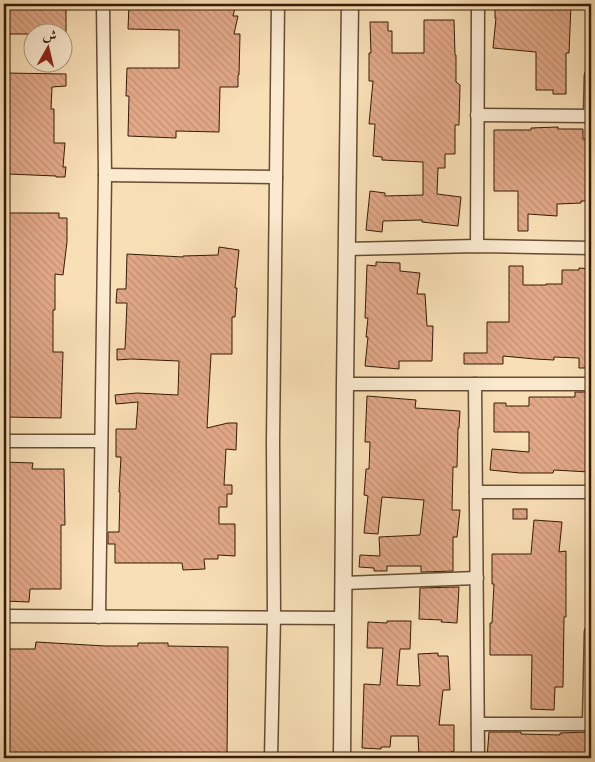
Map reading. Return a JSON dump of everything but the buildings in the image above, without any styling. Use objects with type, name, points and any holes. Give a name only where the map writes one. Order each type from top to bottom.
[{"type":"street","points":[[99,617],[105,175],[104,4]]},
{"type":"street","points":[[271,758],[274,617],[278,4]]},
{"type":"street","points":[[342,758],[350,4]]},
{"type":"street","points":[[476,246],[478,4]]},
{"type":"street","points":[[477,115],[591,116],[591,76]]},
{"type":"street","points":[[105,175],[276,177]]},
{"type":"street","points":[[347,249],[476,246],[591,248]]},
{"type":"street","points":[[345,384],[591,384]]},
{"type":"street","points":[[474,384],[478,758]]},
{"type":"street","points":[[4,441],[101,441]]},
{"type":"street","points":[[476,492],[591,492]]},
{"type":"street","points":[[344,583],[477,578]]},
{"type":"street","points":[[4,616],[344,618]]},
{"type":"street","points":[[478,724],[590,724],[591,632]]}]
